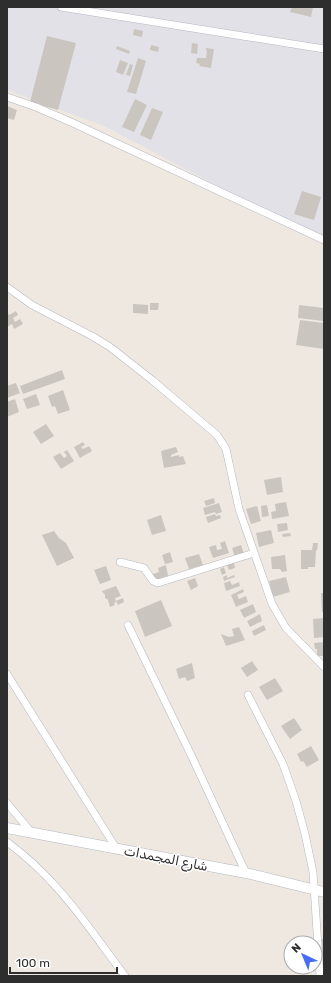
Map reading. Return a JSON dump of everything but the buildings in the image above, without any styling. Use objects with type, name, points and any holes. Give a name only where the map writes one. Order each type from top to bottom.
[{"type":"main road","name":"شارع المجمدات","points":[[7,828],[246,873],[319,891]]},
{"type":"street","points":[[61,7],[324,49]]},
{"type":"street","points":[[7,97],[36,107],[73,123],[324,240]]},
{"type":"street","points":[[7,287],[32,305],[110,347],[152,380],[217,436],[226,449],[239,509],[272,604],[286,628],[324,667]]},
{"type":"street","points":[[120,562],[144,568],[154,581],[158,583],[254,554]]},
{"type":"street","points":[[128,625],[246,873]]},
{"type":"street","points":[[7,674],[116,848]]},
{"type":"street","points":[[248,695],[283,764],[296,801],[319,891],[320,976]]},
{"type":"street","points":[[7,803],[31,832]]},
{"type":"street","points":[[7,842],[30,859],[53,882],[125,976]]},
{"type":"shaded area","points":[[7,7],[324,7],[324,239],[277,217],[104,126],[7,90]]}]
